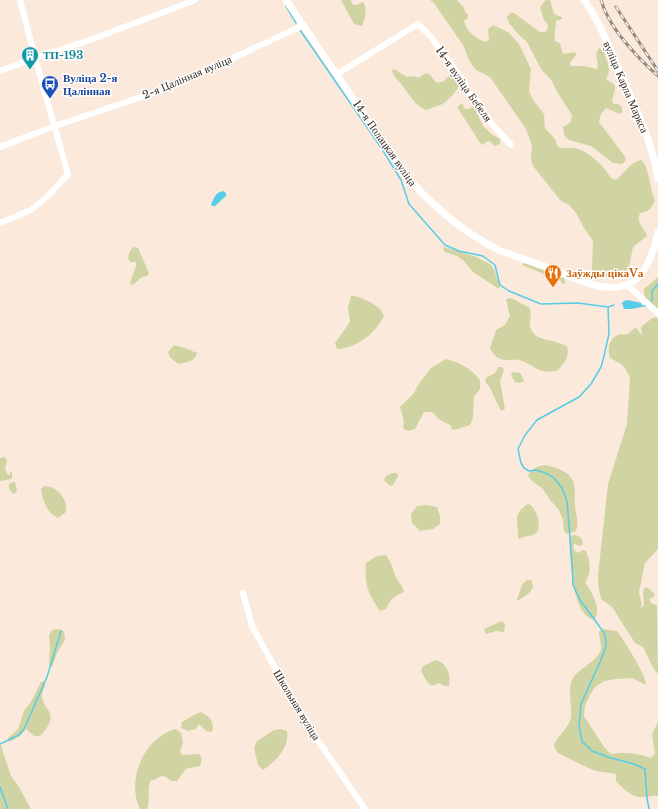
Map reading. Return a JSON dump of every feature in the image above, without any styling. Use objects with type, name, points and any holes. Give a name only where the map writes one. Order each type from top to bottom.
[{"type":"main road","name":"14-я Полацкая вуліца","points":[[286,0],[402,171],[415,187],[430,200],[464,228],[485,242],[501,250],[585,282],[611,287],[627,285]]},
{"type":"main road","name":"вуліца Карла Маркса","points":[[584,0],[602,30],[642,122],[655,158],[658,178]]},
{"type":"main road","points":[[627,285],[638,277],[644,270],[656,242],[658,232]]},
{"type":"street","points":[[0,223],[31,210],[48,196],[68,174],[20,0]]},
{"type":"street","points":[[0,71],[96,38],[195,0]]},
{"type":"street","name":"14-я вуліца Бебеля","points":[[337,74],[418,24],[431,37],[465,83],[468,92],[477,100],[492,124],[511,144]]},
{"type":"street","name":"2-я Цалінная вуліца","points":[[0,147],[55,126],[171,87],[304,25]]},
{"type":"street","points":[[627,285],[658,313]]},
{"type":"street","name":"Школьная вуліца","points":[[243,593],[252,626],[280,677],[319,742],[365,809]]},
{"type":"green space","points":[[341,0],[351,0],[352,4],[356,5],[363,2],[366,11],[362,26],[354,24]]},
{"type":"green space","points":[[430,0],[457,0],[468,15],[468,18],[464,21],[467,28],[471,34],[484,42],[489,40],[488,29],[493,25],[508,32],[519,44],[531,69],[529,91],[533,100],[544,114],[545,128],[555,139],[558,147],[574,148],[585,152],[600,164],[611,178],[616,180],[633,163],[641,160],[644,163],[648,172],[655,200],[650,209],[646,212],[640,213],[639,220],[647,236],[633,247],[628,272],[623,277],[597,277],[592,271],[593,241],[576,213],[569,205],[560,200],[533,166],[531,159],[532,146],[526,129],[490,77],[476,70],[469,60],[463,45],[434,3]]},
{"type":"green space","points":[[546,0],[550,0],[554,14],[562,17],[562,19],[556,21],[555,41],[560,43],[563,54],[575,52],[576,55],[570,63],[571,66],[584,66],[597,69],[597,51],[599,48],[603,50],[609,68],[606,79],[615,85],[612,101],[614,104],[618,104],[622,107],[622,112],[620,114],[606,108],[601,114],[599,122],[626,158],[625,162],[621,164],[613,163],[591,146],[569,140],[564,135],[563,127],[571,122],[572,115],[551,80],[541,69],[527,42],[509,23],[507,17],[510,13],[514,13],[540,32],[545,32],[548,25],[544,20],[540,7]]},
{"type":"green space","points":[[394,69],[407,77],[414,76],[418,78],[426,73],[438,83],[444,81],[450,75],[455,76],[460,85],[453,95],[443,104],[426,110],[415,103],[393,75],[392,70]]},
{"type":"green space","points":[[462,103],[465,109],[469,109],[473,106],[484,127],[500,139],[500,144],[494,146],[490,141],[483,145],[480,143],[457,107]]},
{"type":"green space","points":[[133,247],[138,248],[149,273],[133,285],[130,283],[136,262],[131,262],[128,259],[129,253]]},
{"type":"green space","points":[[444,247],[474,256],[490,264],[494,269],[500,286],[499,289],[473,272],[463,260],[457,256],[445,252],[443,249]]},
{"type":"green space","points":[[524,263],[564,278],[565,284],[522,265]]},
{"type":"green space","points":[[658,277],[657,308],[647,301],[644,289]]},
{"type":"green space","points":[[351,296],[362,298],[371,303],[381,310],[384,316],[376,329],[365,339],[352,346],[337,349],[335,343],[350,322],[348,308]]},
{"type":"green space","points":[[511,298],[530,308],[530,326],[533,333],[542,339],[567,346],[568,353],[566,360],[557,371],[550,372],[540,370],[519,360],[503,360],[494,355],[492,352],[490,348],[496,330],[505,325],[510,316],[506,299]]},
{"type":"green space","points":[[656,317],[658,319],[658,549],[645,563],[639,592],[642,605],[640,608],[644,606],[643,590],[646,587],[655,594],[653,598],[650,598],[650,602],[657,606],[658,674],[653,668],[643,647],[635,643],[612,607],[601,599],[598,585],[608,484],[627,424],[630,378],[625,368],[621,364],[610,358],[609,347],[611,340],[617,335],[628,334],[636,327],[642,336],[641,327]]},
{"type":"green space","points":[[174,345],[197,353],[196,356],[190,361],[178,364],[170,357],[168,352]]},
{"type":"green space","points":[[446,359],[465,366],[480,380],[480,389],[474,397],[473,418],[470,425],[455,430],[452,429],[450,425],[440,420],[432,412],[424,412],[415,429],[408,431],[404,429],[404,421],[400,407],[414,393],[431,368]]},
{"type":"green space","points":[[498,367],[502,367],[504,370],[500,381],[505,409],[501,411],[489,386],[485,382],[486,378],[495,373]]},
{"type":"green space","points":[[513,372],[520,373],[524,380],[523,382],[515,382],[511,375]]},
{"type":"green space","points":[[5,457],[7,460],[5,469],[7,474],[10,475],[10,472],[12,472],[12,479],[0,481],[0,458]]},
{"type":"green space","points":[[546,465],[567,473],[573,481],[577,521],[576,531],[567,534],[564,531],[563,520],[559,510],[543,489],[528,476],[535,468]]},
{"type":"green space","points":[[397,473],[398,476],[393,485],[390,486],[384,480],[386,476]]},
{"type":"green space","points":[[15,482],[17,492],[13,494],[9,489],[9,484]]},
{"type":"green space","points":[[44,486],[53,488],[61,494],[65,502],[66,512],[58,518],[51,513],[46,506],[41,489]]},
{"type":"green space","points":[[528,504],[536,513],[539,527],[535,534],[520,539],[518,538],[517,520],[519,512]]},
{"type":"green space","points":[[427,505],[437,507],[440,516],[440,524],[433,529],[420,531],[412,523],[411,514],[417,506]]},
{"type":"green space","points":[[575,535],[580,537],[583,542],[581,546],[574,544],[573,548],[579,553],[582,550],[586,551],[589,559],[589,575],[585,582],[593,595],[597,606],[594,620],[586,616],[581,608],[574,585],[569,536]]},
{"type":"green space","points":[[386,555],[404,592],[393,599],[386,609],[380,611],[372,599],[366,583],[366,563],[377,556]]},
{"type":"green space","points":[[527,580],[531,580],[533,584],[532,590],[517,600],[522,585]]},
{"type":"green space","points":[[502,621],[505,625],[504,632],[496,631],[486,634],[484,629]]},
{"type":"green space","points":[[59,629],[64,631],[65,640],[58,651],[52,667],[49,665],[49,635],[52,630]]},
{"type":"green space","points":[[602,629],[617,631],[639,666],[646,685],[632,678],[604,681],[594,688],[585,705],[584,716],[604,747],[611,754],[631,753],[651,758],[655,754],[652,734],[658,722],[658,796],[635,796],[624,789],[616,781],[616,774],[596,771],[584,766],[558,753],[554,746],[570,721],[570,688],[573,678],[598,656],[601,647],[599,632]]},
{"type":"green space","points":[[436,660],[444,665],[448,672],[449,686],[444,686],[439,683],[432,686],[427,682],[421,671],[423,666]]},
{"type":"green space","points":[[45,681],[42,696],[49,712],[50,723],[40,736],[34,736],[26,729],[20,736],[9,742],[8,738],[18,729],[24,711],[31,702],[41,682]]},
{"type":"green space","points":[[201,712],[211,721],[213,729],[211,732],[206,731],[199,724],[196,729],[188,731],[181,728],[182,722]]},
{"type":"green space","points":[[175,729],[181,733],[183,742],[180,752],[182,755],[199,754],[202,758],[200,766],[186,769],[177,781],[171,781],[166,777],[161,776],[151,780],[147,809],[140,809],[136,798],[135,787],[136,776],[143,756],[156,740],[165,733]]},
{"type":"green space","points":[[281,729],[287,731],[284,748],[277,758],[263,770],[258,765],[254,748],[257,741],[274,730]]},
{"type":"green space","points":[[0,743],[11,776],[31,809],[0,809]]},
{"type":"water","points":[[223,191],[226,193],[226,196],[215,206],[212,206],[211,204],[215,196]]},
{"type":"water","points":[[628,300],[641,303],[642,305],[641,307],[632,309],[624,309],[622,303]]},
{"type":"waterway","points":[[286,6],[296,23]]},
{"type":"waterway","points":[[300,30],[382,149],[401,180],[409,204],[445,245],[459,251],[483,256],[495,265],[500,285],[509,291],[541,304],[578,303],[608,307],[614,305]]},
{"type":"waterway","points":[[652,301],[652,291],[658,284]]},
{"type":"waterway","points":[[639,306],[647,306]]},
{"type":"waterway","points":[[608,307],[609,334],[601,367],[591,384],[579,397],[537,420],[525,435],[518,449],[521,463],[524,468],[529,471],[536,470],[548,474],[555,479],[562,488],[567,501],[573,585],[580,600],[605,634],[606,646],[581,704],[579,726],[582,741],[592,751],[645,769],[649,809]]},
{"type":"waterway","points":[[0,744],[19,735],[24,729],[47,677],[61,631]]},
{"type":"waterway","points":[[0,787],[8,809]]},
{"type":"railway","points":[[601,0],[610,21],[617,31],[641,60],[658,76]]},
{"type":"railway","points":[[616,7],[658,71]]},
{"type":"place","name":"ТП-193","points":[[30,70]]},
{"type":"place","name":"Вуліца 2-я Цалінная","points":[[50,99]]},
{"type":"place","name":"Заўжды цікаVа","points":[[553,288]]}]
